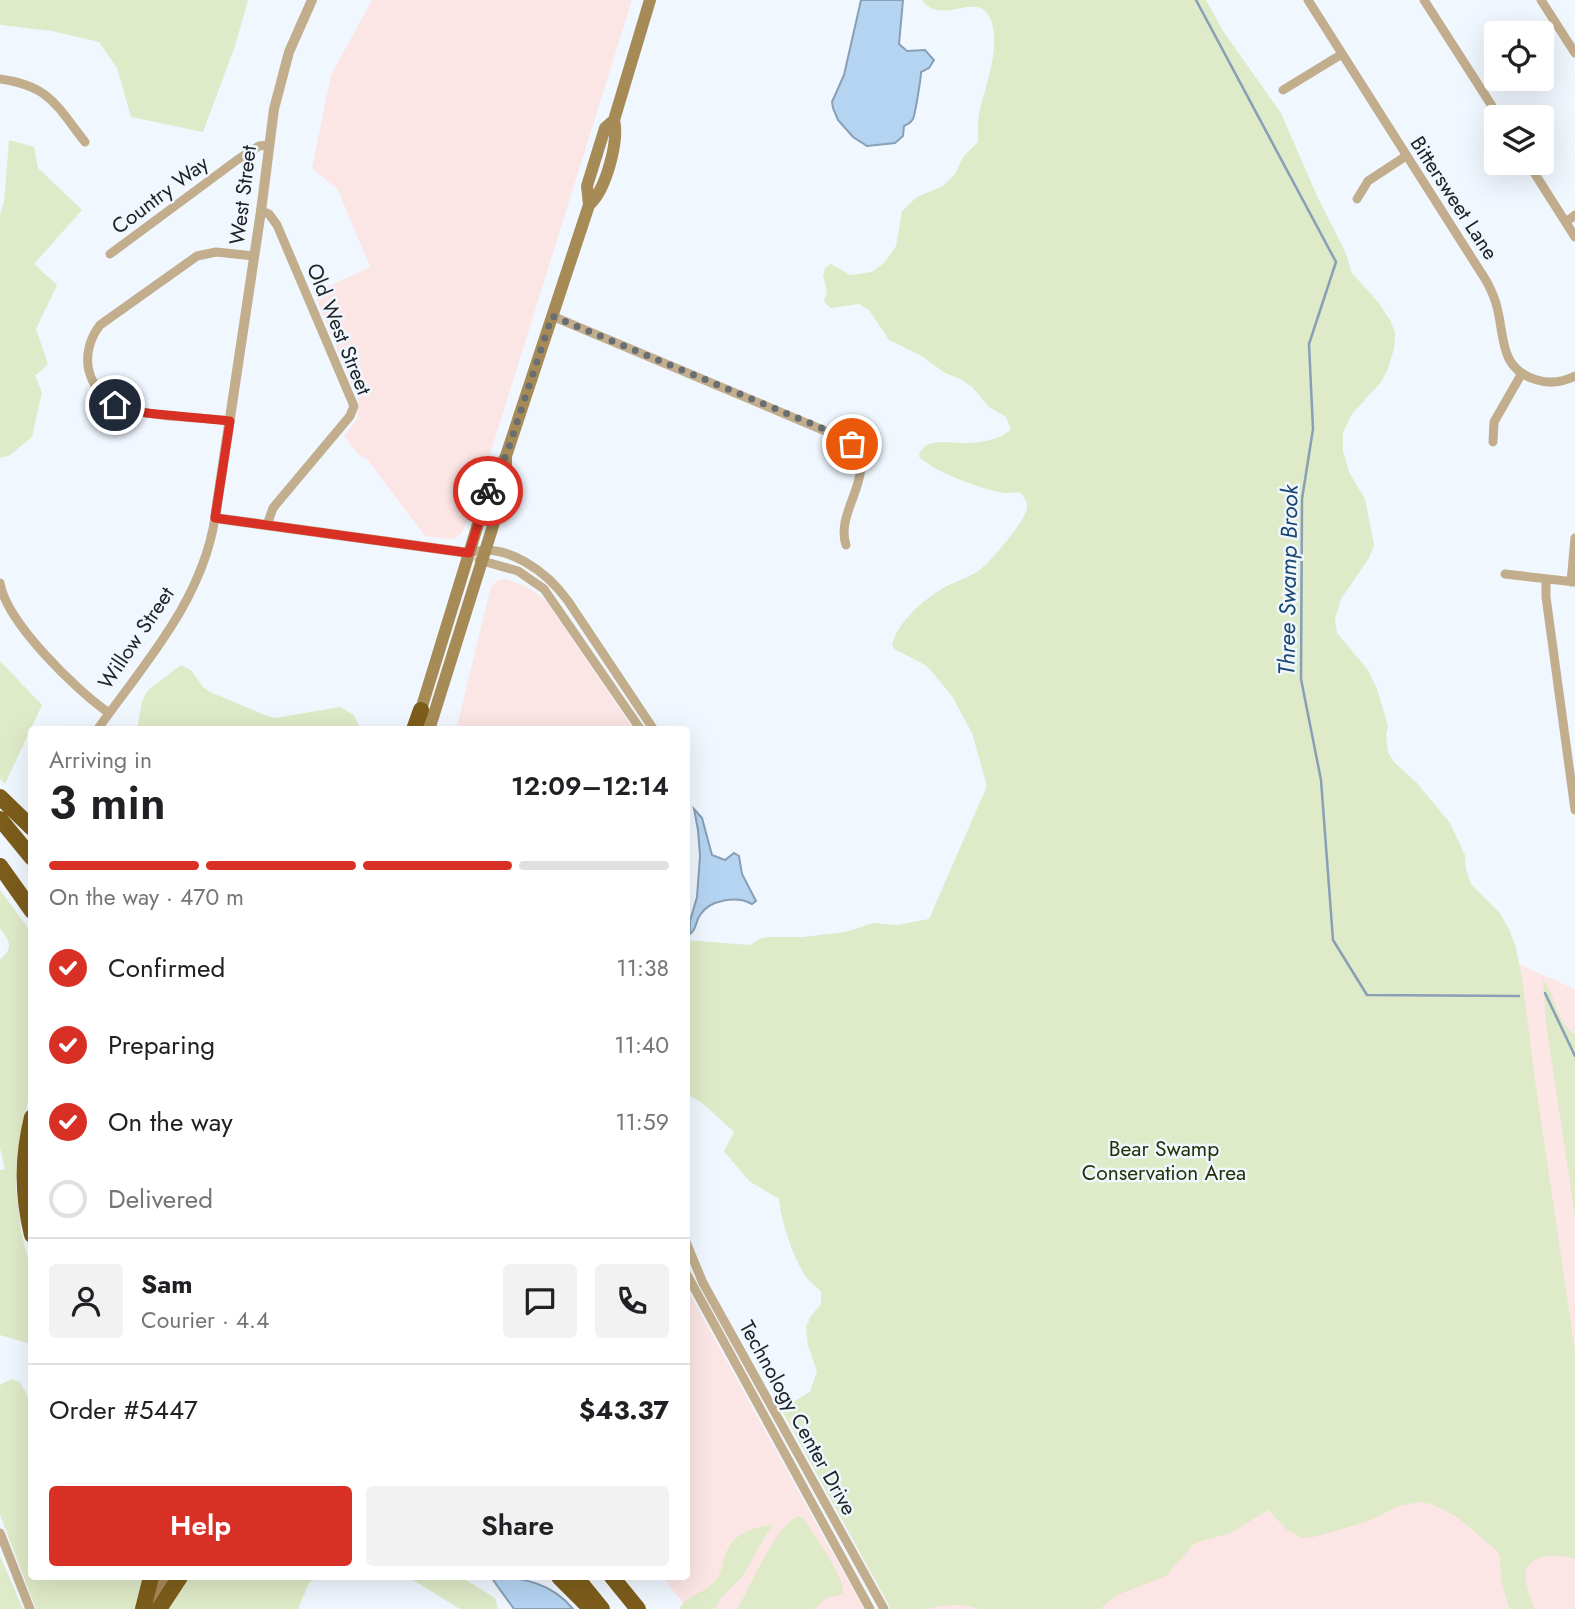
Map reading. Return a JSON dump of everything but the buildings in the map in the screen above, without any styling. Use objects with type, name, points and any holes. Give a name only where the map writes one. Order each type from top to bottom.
[{"type":"highway","points":[[415,726],[421,710]]},
{"type":"highway","points":[[0,797],[28,824]]},
{"type":"highway","points":[[0,819],[28,853]]},
{"type":"highway","points":[[0,864],[28,897]]},
{"type":"highway","points":[[0,864],[28,905]]},
{"type":"highway","points":[[28,1136],[24,1181],[28,1208]]},
{"type":"highway","points":[[144,1609],[151,1580]]},
{"type":"highway","points":[[157,1609],[178,1580]]},
{"type":"highway","points":[[562,1580],[590,1609]]},
{"type":"highway","points":[[578,1580],[602,1609]]},
{"type":"highway","points":[[614,1580],[638,1609]]},
{"type":"main road","points":[[430,726],[497,514],[505,483],[506,456],[589,205],[587,186],[605,128],[614,120],[650,0]]},
{"type":"main road","points":[[421,710],[495,472],[506,456]]},
{"type":"main road","points":[[157,1609],[164,1580]]},
{"type":"street","name":"West Street","points":[[233,400],[268,145],[282,72],[312,0]]},
{"type":"street","name":"Bittersweet Lane","points":[[1308,0],[1487,282],[1497,304],[1506,354],[1522,373]]},
{"type":"street","points":[[1424,0],[1491,105]]},
{"type":"street","points":[[1541,0],[1575,53]]},
{"type":"street","points":[[1283,90],[1342,54]]},
{"type":"street","points":[[0,79],[23,82],[39,89],[57,106],[85,142]]},
{"type":"street","name":"Country Way","points":[[110,254],[237,160],[258,146],[268,145]]},
{"type":"street","points":[[1357,199],[1368,181],[1406,156]]},
{"type":"street","points":[[1536,175],[1575,237]]},
{"type":"street","name":"Old West Street","points":[[261,211],[269,214],[277,225],[354,406],[351,414],[273,508],[267,525]]},
{"type":"street","points":[[1566,222],[1575,215]]},
{"type":"street","points":[[230,421],[146,413],[115,405],[99,392],[91,379],[87,363],[88,352],[95,333],[104,322],[192,258],[211,253],[254,256]]},
{"type":"street","points":[[552,316],[849,441],[858,451],[862,467],[844,525],[846,545]]},
{"type":"street","points":[[1493,442],[1494,422],[1522,373],[1546,382],[1575,376]]},
{"type":"street","name":"Willow Street","points":[[100,726],[166,636],[182,609],[206,554],[215,518],[233,400]]},
{"type":"street","points":[[215,518],[523,561],[552,581],[576,612],[651,726]]},
{"type":"street","points":[[1505,574],[1573,582],[1575,538]]},
{"type":"street","points":[[484,556],[518,571],[544,589],[638,726]]},
{"type":"street","points":[[1546,579],[1546,597],[1575,810]]},
{"type":"street","points":[[0,583],[8,605],[31,637],[84,694],[109,713]]},
{"type":"street","name":"Technology Center Drive","points":[[690,1252],[703,1283],[884,1609]]},
{"type":"street","name":"Technology Center Drive","points":[[690,1280],[870,1609]]},
{"type":"street","points":[[0,1533],[30,1609]]},
{"type":"shaded area","points":[[372,0],[632,0],[474,506],[462,532],[456,538],[450,539],[425,536],[366,458],[360,456],[344,436],[357,419],[359,403],[314,293],[370,267],[338,190],[312,168],[331,75]]},
{"type":"shaded area","points":[[507,579],[528,587],[546,601],[631,726],[457,726],[491,586],[499,580]]},
{"type":"shaded area","points":[[1516,963],[1575,989],[1575,1399]]},
{"type":"shaded area","points":[[690,1294],[864,1609],[688,1609],[664,1580],[690,1580]]},
{"type":"shaded area","points":[[1320,1448],[1575,1555],[1575,1609],[891,1609]]},
{"type":"green space","points":[[0,0],[248,0],[235,46],[203,132],[131,117],[117,68],[99,42],[52,31],[0,25]]},
{"type":"green space","name":"Bear Swamp Conservation Area","points":[[922,0],[1206,0],[1223,31],[1281,113],[1317,196],[1345,251],[1352,273],[1378,302],[1395,332],[1394,349],[1387,371],[1381,382],[1352,414],[1343,433],[1343,451],[1349,472],[1365,499],[1374,545],[1369,558],[1341,599],[1335,619],[1337,633],[1368,670],[1377,689],[1388,726],[1388,752],[1450,823],[1465,855],[1471,884],[1499,912],[1509,929],[1522,977],[1575,1351],[1575,1559],[1541,1557],[1529,1565],[1526,1582],[1535,1609],[1509,1609],[1497,1551],[1457,1517],[1431,1504],[1420,1502],[1399,1506],[1366,1522],[1302,1538],[1287,1530],[1268,1510],[1231,1533],[1195,1543],[1166,1576],[1117,1595],[1100,1609],[979,1609],[959,1605],[891,1609],[781,1409],[810,1392],[817,1371],[808,1346],[806,1327],[821,1304],[821,1292],[806,1277],[792,1249],[779,1199],[749,1181],[724,1151],[734,1132],[701,1102],[690,1096],[690,940],[750,945],[761,938],[802,937],[846,932],[873,923],[897,925],[929,919],[987,786],[972,733],[952,696],[927,666],[894,649],[892,645],[900,627],[922,604],[947,586],[986,565],[1015,530],[1027,508],[1021,493],[1004,493],[971,484],[936,469],[919,457],[921,450],[932,443],[975,443],[1002,436],[1011,429],[1006,417],[989,407],[972,387],[960,379],[889,340],[869,310],[859,304],[831,308],[824,302],[827,291],[823,276],[825,268],[831,264],[850,275],[872,272],[885,262],[896,246],[902,211],[917,197],[943,186],[955,174],[963,157],[978,142],[979,113],[993,58],[994,30],[990,18],[983,9],[976,7],[944,11],[929,7]]},
{"type":"green space","points":[[9,140],[34,147],[38,168],[82,210],[34,264],[57,285],[36,329],[48,364],[35,376],[42,392],[32,437],[10,455],[0,458],[0,214],[4,202]]},
{"type":"green space","points":[[0,661],[42,705],[32,726],[28,726],[28,735],[5,784],[0,779]]},
{"type":"green space","points":[[181,665],[191,670],[210,692],[267,716],[275,718],[340,707],[354,715],[359,726],[138,726],[142,701],[148,690]]},
{"type":"green space","points":[[0,890],[28,928],[28,1102],[20,1133],[16,1186],[20,1226],[28,1257],[27,1343],[0,1335],[0,1170],[5,1169],[0,1148],[0,959],[7,952],[9,944],[0,929]]},
{"type":"green space","points":[[1543,980],[1559,1015],[1575,1035],[1575,1216],[1546,1023]]},
{"type":"green space","points":[[11,1379],[20,1382],[28,1397],[28,1580],[143,1580],[135,1609],[36,1609],[0,1515],[0,1385]]},
{"type":"green space","points":[[799,1516],[804,1519],[834,1567],[843,1594],[826,1598],[815,1609],[737,1609],[781,1531]]},
{"type":"green space","points":[[772,1525],[742,1577],[721,1598],[715,1609],[679,1609],[716,1580],[726,1553],[740,1535],[755,1528]]},
{"type":"green space","points":[[0,1556],[23,1609],[0,1609]]},
{"type":"green space","points":[[188,1580],[314,1580],[309,1583],[298,1609],[166,1609]]},
{"type":"green space","points":[[413,1580],[466,1580],[495,1598],[498,1609],[460,1609]]},
{"type":"water","points":[[861,0],[903,0],[899,44],[907,51],[925,50],[934,60],[929,68],[921,72],[913,119],[904,126],[903,136],[895,143],[867,146],[853,137],[838,120],[833,108],[832,102],[844,75]]},
{"type":"water","points":[[694,809],[702,818],[712,855],[725,860],[734,853],[739,856],[742,874],[756,901],[752,904],[739,900],[724,900],[710,905],[700,915],[690,934],[690,921],[697,897],[700,856]]},
{"type":"water","points":[[493,1580],[525,1580],[536,1583],[556,1593],[573,1609],[514,1609]]},
{"type":"waterway","name":"Three Swamp Brook","points":[[1196,0],[1336,262],[1309,344],[1313,429],[1302,499],[1301,679],[1321,780],[1333,940],[1367,995],[1519,996]]},
{"type":"waterway","name":"Three Swamp Brook","points":[[1545,993],[1575,1056]]},
{"type":"way so far","points":[[488,491],[495,472],[506,456],[552,316],[841,436],[852,444]]},
{"type":"route","points":[[115,405],[146,413],[230,421],[215,518],[469,553],[488,491]]}]
